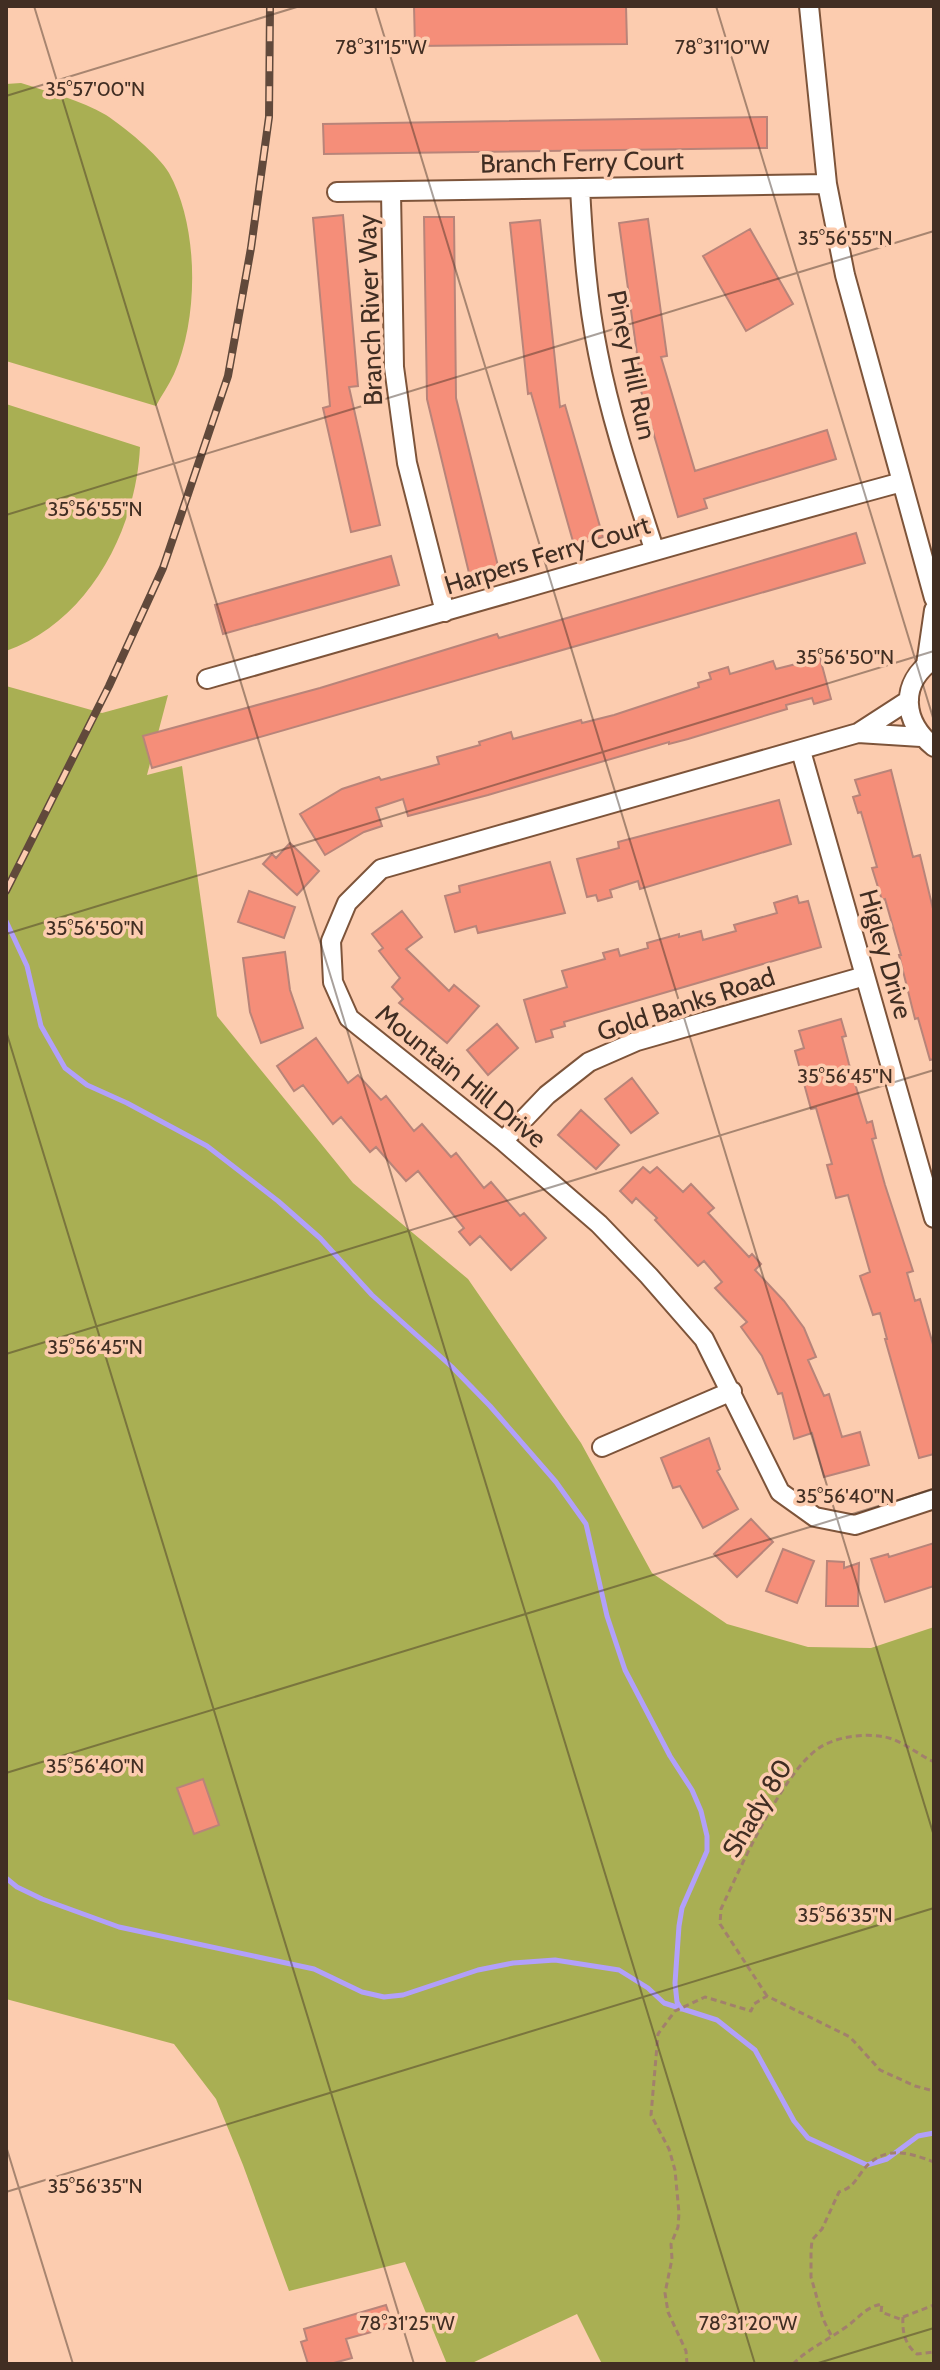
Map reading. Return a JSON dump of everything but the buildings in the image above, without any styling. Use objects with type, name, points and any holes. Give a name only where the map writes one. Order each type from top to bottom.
[{"type":"street","points":[[809,6],[827,184],[845,275],[902,482],[926,543],[934,598]]},
{"type":"street","name":"Branch Ferry Court","points":[[337,192],[827,184]]},
{"type":"street","name":"Piney Hill Run","points":[[580,188],[585,266],[597,353],[613,418],[654,549]]},
{"type":"street","name":"Branch River Way","points":[[391,192],[394,367],[407,463],[445,612]]},
{"type":"street","name":"Harpers Ferry Court","points":[[207,679],[654,549],[902,482]]},
{"type":"street","points":[[928,742],[910,714],[909,700],[911,687],[930,662],[934,610]]},
{"type":"street","name":"Mountain Hill Drive","points":[[909,700],[858,733],[381,869],[347,903],[331,941],[333,982],[349,1018],[503,1141],[599,1224],[704,1339],[780,1492],[815,1517],[855,1525],[934,1499]]},
{"type":"street","name":"Mountain Hill Drive","points":[[858,733],[928,742]]},
{"type":"street","name":"Higley Drive","points":[[801,751],[934,1218]]},
{"type":"street","name":"Gold Banks Road","points":[[503,1141],[547,1095],[589,1062],[637,1041],[865,976]]},
{"type":"street","points":[[602,1447],[732,1391]]},
{"type":"path","name":"Shady 80","points":[[767,1996],[720,1924],[721,1909],[794,1774],[818,1748],[864,1735],[888,1737],[934,1762]]},
{"type":"path","points":[[687,2364],[686,2351],[668,2312],[665,2293],[672,2259],[671,2244],[678,2227],[675,2170],[669,2149],[651,2115],[658,2034],[675,2011],[705,1997],[751,2011],[754,2004],[767,1996],[850,2037],[880,2070],[934,2091]]},
{"type":"path","points":[[831,2335],[811,2277],[812,2240],[822,2229],[830,2207],[839,2192],[851,2188],[864,2168],[883,2153],[903,2152],[934,2162]]},
{"type":"path","points":[[793,2364],[868,2307],[882,2304],[881,2312],[900,2319],[934,2305]]},
{"type":"path","points":[[903,2317],[904,2336],[912,2350],[917,2354],[934,2352]]},
{"type":"green space","points":[[21,83],[106,115],[157,158],[169,173],[179,195],[190,246],[191,300],[182,352],[156,406],[6,361],[6,84]]},
{"type":"green space","points":[[6,404],[140,447],[129,510],[102,570],[61,619],[35,637],[6,651]]},
{"type":"green space","points":[[6,686],[102,713],[168,695],[147,775],[182,766],[217,1016],[353,1183],[468,1279],[581,1443],[652,1573],[727,1624],[808,1647],[871,1648],[934,1627],[934,2364],[602,2364],[577,2314],[470,2364],[447,2364],[405,2262],[289,2291],[216,2099],[174,2044],[6,1999]]},
{"type":"waterway","points":[[6,921],[27,966],[41,1026],[65,1068],[87,1085],[207,1146],[278,1201],[320,1238],[372,1295],[490,1406],[556,1482],[586,1524],[607,1616],[625,1670],[670,1756],[692,1790],[707,1836],[707,1851],[682,1908],[679,1926],[675,1983],[681,2009]]},
{"type":"waterway","points":[[6,1878],[42,1899],[119,1927],[314,1969],[362,1992],[384,1997],[403,1995],[478,1970],[513,1963],[555,1960],[619,1970],[648,1988],[664,2003],[717,2020],[755,2050],[794,2121],[808,2138],[867,2165],[887,2159],[918,2136],[934,2133]]},
{"type":"railway","points":[[6,891],[109,686],[163,568],[228,376],[251,248],[269,117],[270,6]]}]
